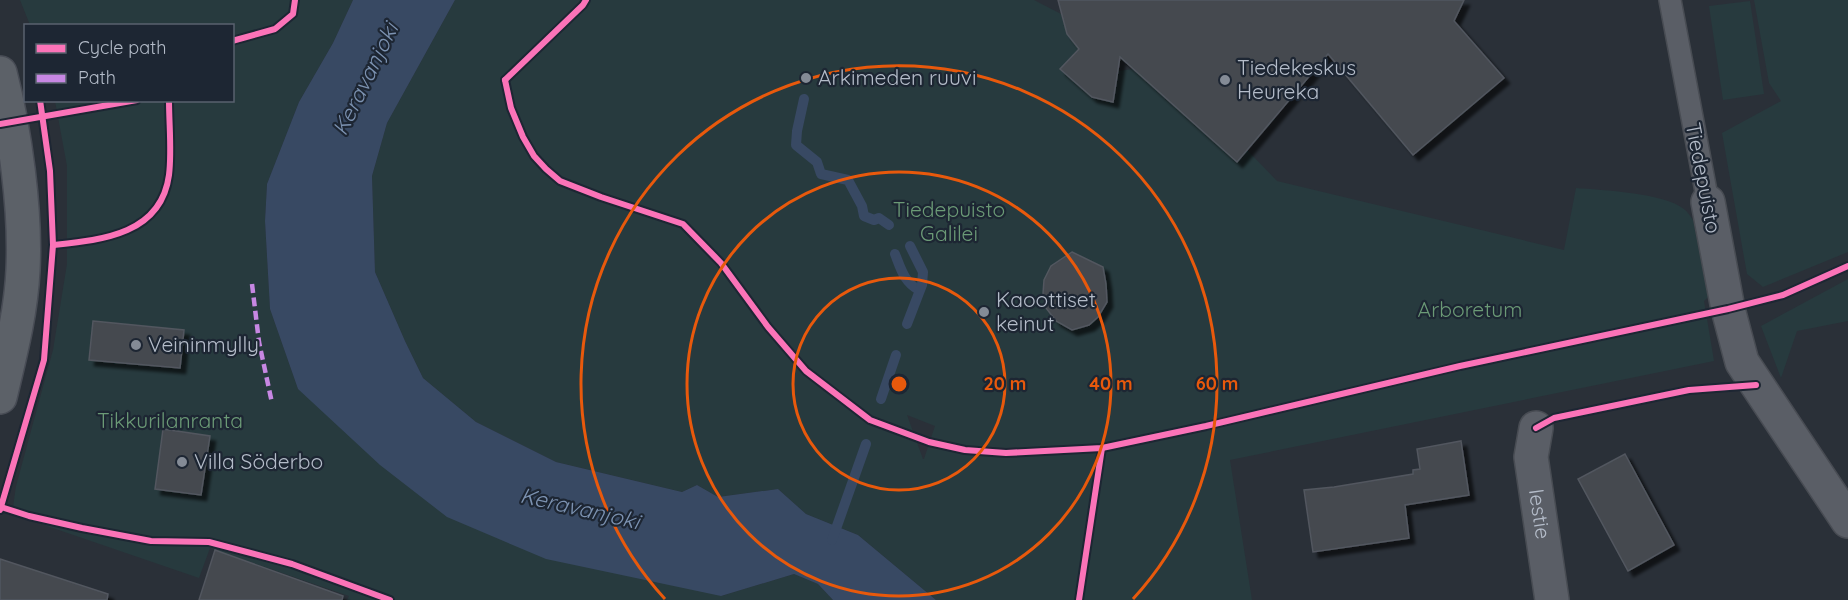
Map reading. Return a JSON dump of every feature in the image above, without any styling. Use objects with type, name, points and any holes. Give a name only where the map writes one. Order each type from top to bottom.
[{"type":"main road","points":[[0,73],[7,99],[21,202],[23,270],[12,352],[0,397]]},
{"type":"street","name":"Tiedepuisto","points":[[1708,202],[1739,355],[1756,385],[1848,521]]},
{"type":"street","name":"Iestie","points":[[1536,428],[1531,457],[1552,600]]},
{"type":"lane","name":"Tiedepuisto","points":[[1670,0],[1708,202]]},
{"type":"green space","name":"Tikkurilanranta","points":[[20,0],[353,0],[333,43],[299,102],[267,184],[265,221],[270,309],[298,389],[721,596],[794,574],[818,584],[833,600],[347,600],[349,596],[210,548],[199,578],[12,514],[16,486],[53,350],[67,264],[67,166],[55,102],[234,102],[234,24],[30,24]]},
{"type":"green space","points":[[455,0],[1034,0],[1061,14],[1067,34],[1079,48],[1061,69],[1093,87],[1091,96],[1113,102],[1118,71],[1133,69],[1236,161],[1247,150],[1277,181],[1564,250],[1576,188],[1632,193],[1675,204],[1685,210],[1693,220],[1708,297],[1704,301],[1714,361],[1230,460],[1252,600],[936,600],[858,535],[806,514],[778,489],[718,497],[697,485],[682,492],[556,462],[476,422],[423,378],[375,272],[372,176],[387,123]],"holes":[[[907,415],[935,426],[924,459],[923,459]]]},
{"type":"green space","points":[[1754,0],[1848,0],[1848,252],[1763,287],[1747,274],[1722,133],[1781,101],[1769,83]]},
{"type":"green space","points":[[1750,1],[1764,94],[1723,100],[1709,6]]},
{"type":"green space","points":[[1848,279],[1848,321],[1797,331],[1781,378],[1761,326]]},
{"type":"water","name":"Keravanjoki","points":[[353,0],[455,0],[387,123],[372,176],[375,272],[423,378],[476,422],[556,462],[682,492],[697,485],[718,497],[778,489],[806,514],[858,535],[936,600],[833,600],[818,584],[794,574],[721,596],[546,559],[447,517],[380,465],[298,389],[270,309],[265,221],[267,184],[299,102],[333,43]]},
{"type":"building","name":"Tiedekeskus Heureka","points":[[1058,0],[1464,0],[1454,21],[1504,78],[1413,155],[1328,54],[1237,162],[1120,57],[1113,102],[1092,97],[1060,69],[1079,49],[1067,34]]},
{"type":"building","points":[[1072,252],[1103,267],[1107,302],[1098,317],[1089,325],[1072,330],[1056,321],[1046,308],[1043,294],[1044,280],[1051,266]]},
{"type":"building","name":"Veininmylly","points":[[93,321],[184,330],[180,368],[89,360]]},
{"type":"building","name":"Villa Söderbo","points":[[163,429],[210,436],[201,495],[155,489]]},
{"type":"building","points":[[1461,441],[1469,495],[1405,505],[1409,538],[1313,552],[1304,490],[1413,474],[1413,470],[1420,469],[1417,449]]},
{"type":"building","points":[[1625,454],[1674,545],[1628,571],[1578,479]]},
{"type":"building","points":[[215,550],[343,596],[342,600],[199,600]]},
{"type":"building","points":[[0,559],[108,594],[107,600],[0,600]]},
{"type":"waterway","points":[[804,99],[796,145],[817,162],[821,174],[848,180],[862,206],[864,216],[874,220],[879,218],[889,225]]},
{"type":"waterway","points":[[907,324],[922,285],[923,272],[910,246]]},
{"type":"waterway","points":[[895,254],[906,279],[919,290]]},
{"type":"waterway","points":[[881,399],[896,355]]},
{"type":"waterway","points":[[832,540],[866,444]]},
{"type":"marked path","points":[[252,284],[259,342],[272,403]]},
{"type":"cycle path","points":[[234,40],[275,29],[293,14],[295,0]]},
{"type":"cycle path","points":[[505,80],[586,0]]},
{"type":"cycle path","points":[[505,80],[511,108],[523,137],[534,156],[560,181],[683,224],[721,263],[768,327],[806,371],[870,420],[929,442],[965,450],[1006,453],[1102,448],[1460,366],[1728,309],[1783,295],[1848,266]]},
{"type":"cycle path","points":[[0,510],[44,360],[53,245],[50,171],[40,102]]},
{"type":"cycle path","points":[[0,124],[126,102]]},
{"type":"cycle path","points":[[53,245],[90,240],[126,231],[154,211],[164,195],[169,175],[169,102]]},
{"type":"cycle path","points":[[1536,428],[1554,418],[1689,390],[1756,385]]},
{"type":"cycle path","points":[[1079,600],[1102,448]]},
{"type":"cycle path","points":[[1,507],[29,516],[151,541],[209,542],[292,564],[390,600]]},
{"type":"place","name":"Arkimeden ruuvi","points":[[806,78]]},
{"type":"place","name":"Tiedekeskus Heureka","points":[[1225,80]]},
{"type":"place","name":"Kaoottiset keinut","points":[[984,312]]},
{"type":"place","name":"Veininmylly","points":[[136,345]]},
{"type":"place","name":"Villa Söderbo","points":[[182,462]]},
{"type":"park label","name":"Tiedepuisto Galilei","points":[[949,222]]},
{"type":"park label","name":"Arboretum","points":[[1470,310]]}]
